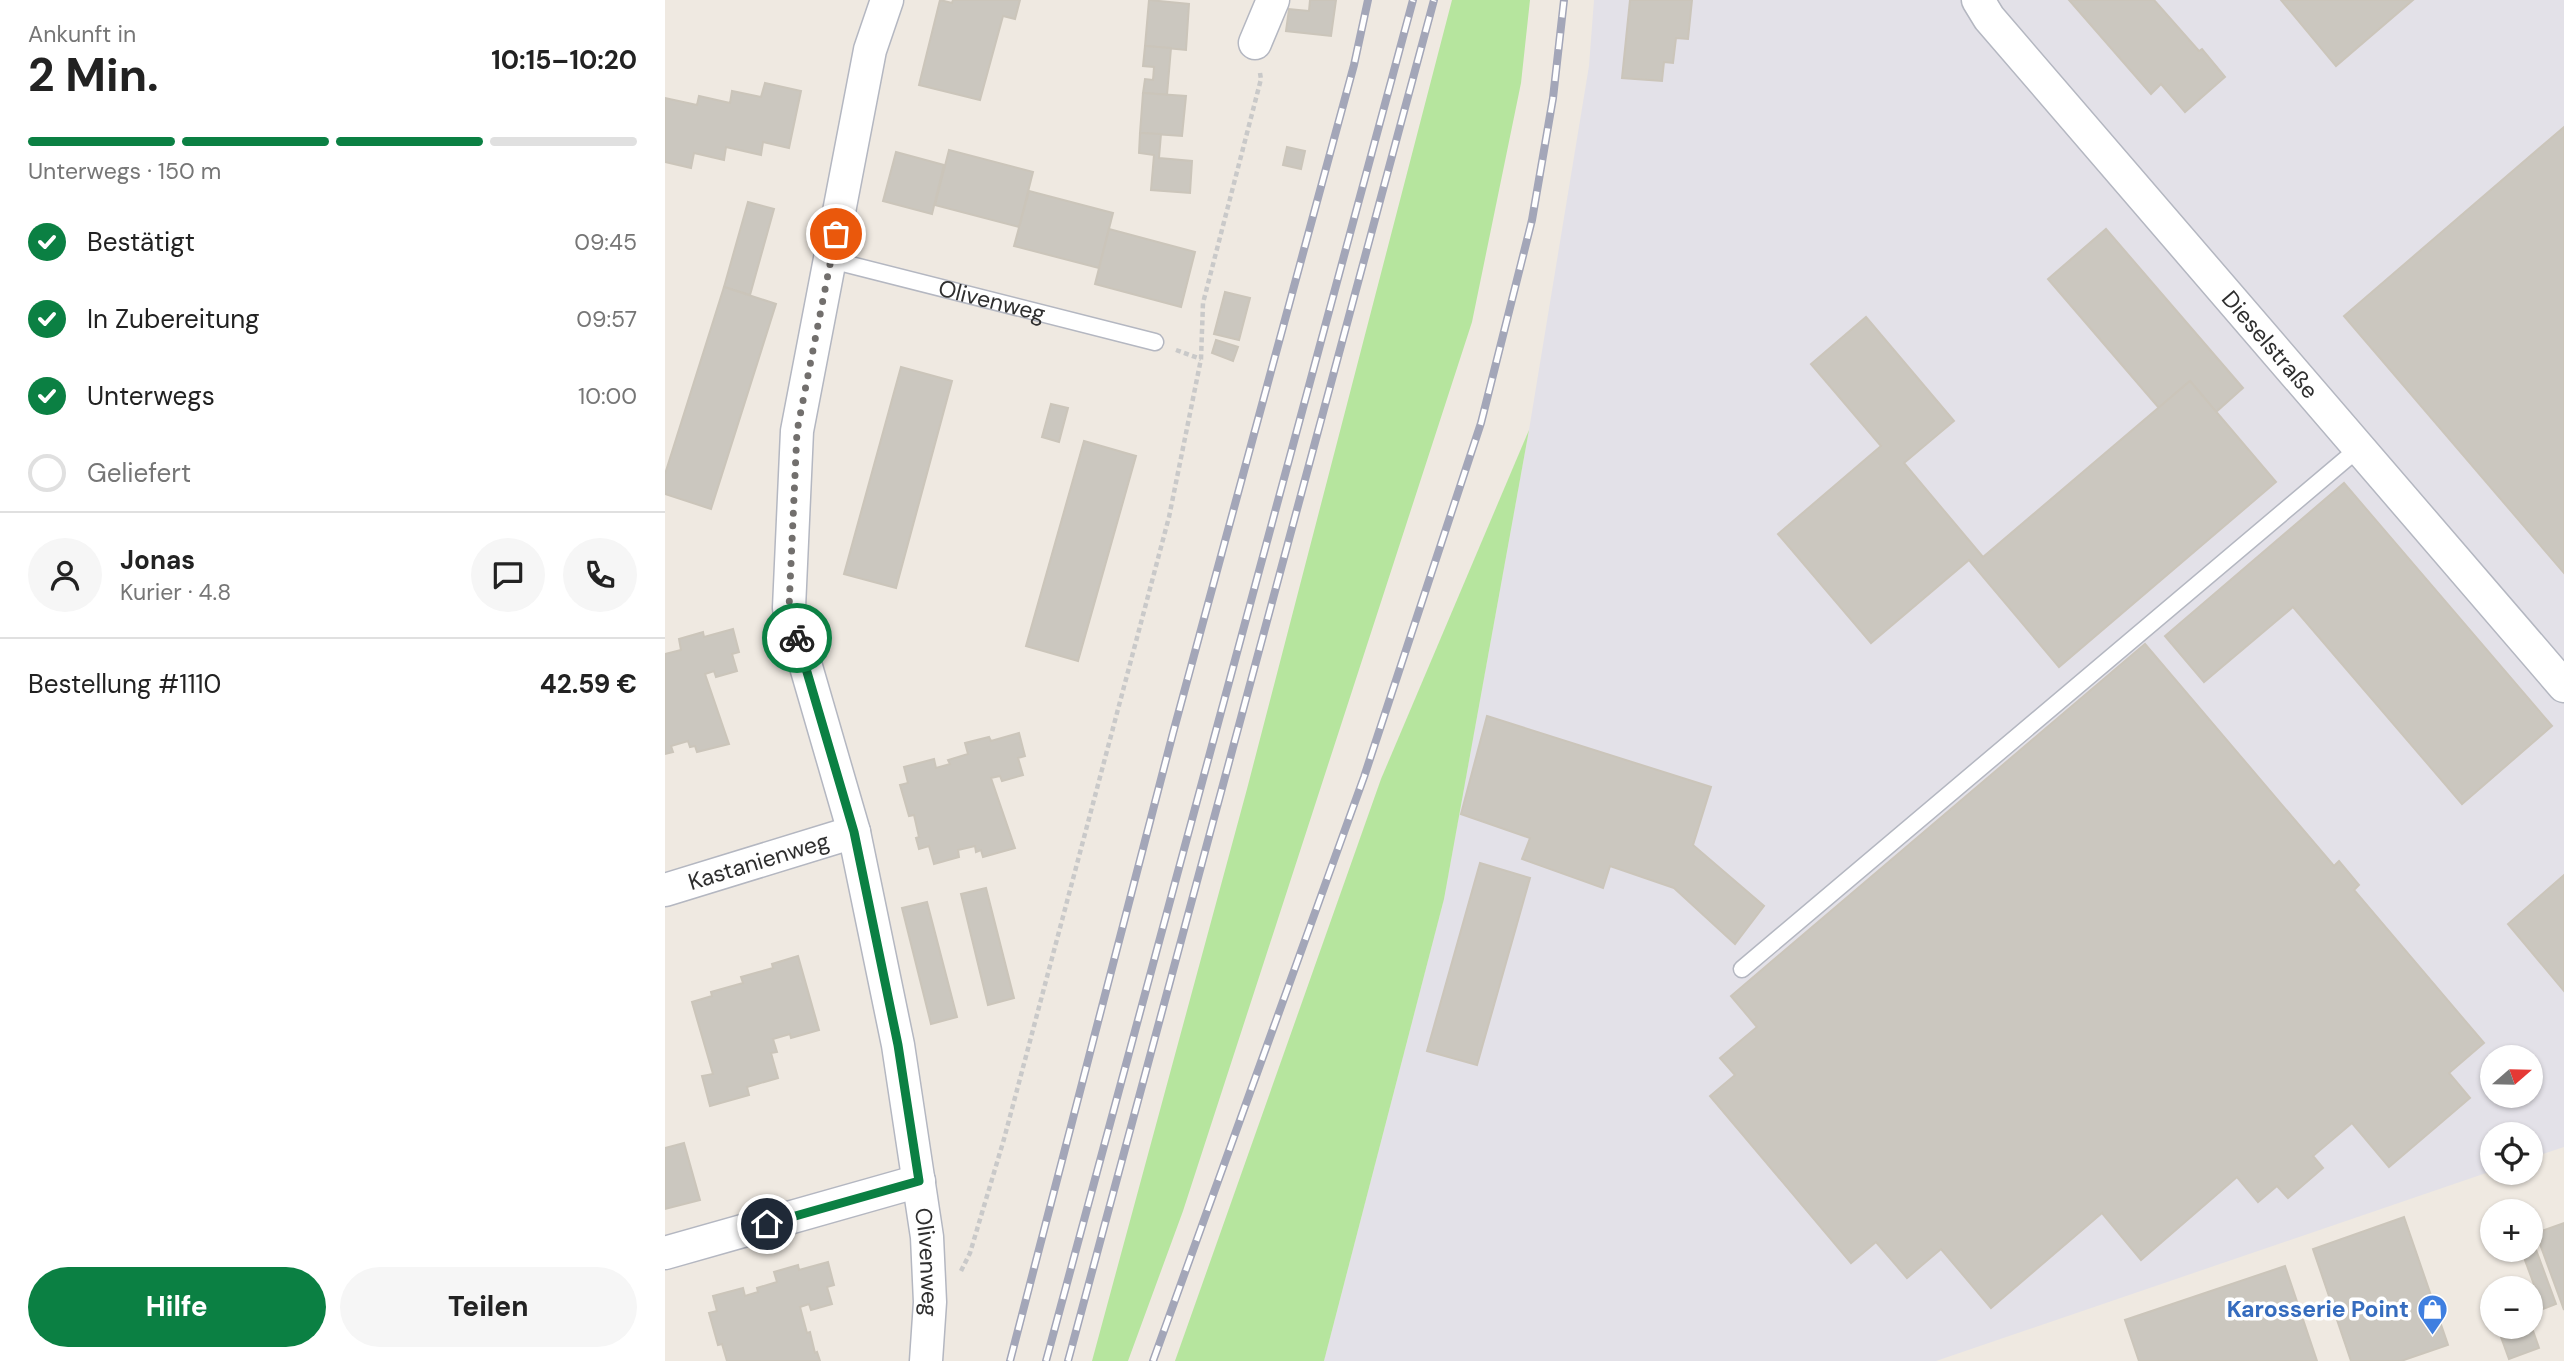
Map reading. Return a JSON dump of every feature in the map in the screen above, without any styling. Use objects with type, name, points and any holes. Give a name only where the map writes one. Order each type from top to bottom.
[{"type":"street","name":"Olivenweg","points":[[887,0],[870,51],[797,431],[789,608],[854,832],[898,1045],[927,1237],[930,1302],[926,1361]]},
{"type":"street","points":[[1255,43],[1273,0]]},
{"type":"street","name":"Dieselstraße","points":[[1978,0],[1998,28],[2564,686]]},
{"type":"street","name":"Kastanienweg","points":[[665,890],[854,832]]},
{"type":"street","points":[[665,1253],[919,1181]]},
{"type":"lane","name":"Olivenweg","points":[[831,260],[1155,342]]},
{"type":"lane","points":[[1742,969],[2358,448]]},
{"type":"path","points":[[930,1302],[950,1292],[970,1252],[1005,1139],[1169,517],[1201,359],[1203,303],[1261,79],[1255,43]]},
{"type":"shaded area","points":[[1594,0],[2564,0],[2564,1147],[2543,1154],[2543,1122],[2480,1122],[2480,1175],[1936,1361],[1324,1361],[1444,899],[1529,430],[1589,66]]},
{"type":"green space","points":[[1452,0],[1530,0],[1521,83],[1472,322],[1183,1211],[1128,1361],[1092,1361],[1247,789]]},
{"type":"green space","points":[[1529,430],[1444,899],[1324,1361],[1175,1361],[1381,779]]},
{"type":"building","points":[[940,0],[952,3],[953,0],[1020,0],[1015,19],[1003,16],[980,100],[919,85]]},
{"type":"building","points":[[1149,0],[1189,4],[1186,50],[1145,46]]},
{"type":"building","points":[[1310,0],[1336,0],[1331,36],[1286,31],[1289,9],[1309,11]]},
{"type":"building","points":[[1630,0],[1692,0],[1688,39],[1676,38],[1673,63],[1664,62],[1662,81],[1622,78]]},
{"type":"building","points":[[2069,0],[2154,0],[2225,77],[2185,112],[2161,84],[2151,94]]},
{"type":"building","points":[[2281,0],[2413,0],[2336,66]]},
{"type":"building","points":[[1145,46],[1171,48],[1167,95],[1143,93],[1145,79],[1153,80],[1154,67],[1143,66]]},
{"type":"building","points":[[765,83],[801,91],[789,148],[763,142],[761,155],[726,147],[724,160],[694,153],[691,168],[665,162],[665,98],[697,105],[699,96],[730,103],[732,91],[761,97]]},
{"type":"building","points":[[1143,93],[1186,96],[1182,136],[1140,133]]},
{"type":"building","points":[[2564,127],[2564,573],[2344,316]]},
{"type":"building","points":[[1140,133],[1161,134],[1159,158],[1192,161],[1190,193],[1151,190],[1154,155],[1139,153]]},
{"type":"building","points":[[1287,147],[1305,151],[1301,169],[1283,165]]},
{"type":"building","points":[[949,150],[1033,172],[1019,227],[935,205]]},
{"type":"building","points":[[896,152],[944,165],[932,214],[883,201]]},
{"type":"building","points":[[1029,191],[1113,213],[1099,268],[1014,246]]},
{"type":"building","points":[[748,202],[774,209],[750,295],[724,287]]},
{"type":"building","points":[[1109,229],[1195,252],[1181,307],[1095,284]]},
{"type":"building","points":[[2106,229],[2243,388],[2216,412],[2190,381],[2159,408],[2048,279]]},
{"type":"building","points":[[724,287],[776,304],[711,509],[665,494],[665,474]]},
{"type":"building","points":[[1225,292],[1250,298],[1239,340],[1214,334]]},
{"type":"building","points":[[1866,317],[1954,421],[1904,463],[1983,557],[2190,381],[2276,482],[2059,667],[1969,560],[1871,643],[1778,534],[1881,446],[1811,364]]},
{"type":"building","points":[[1216,340],[1238,347],[1233,361],[1212,353]]},
{"type":"building","points":[[901,367],[952,381],[896,588],[844,574]]},
{"type":"building","points":[[1051,404],[1068,408],[1059,442],[1042,437]]},
{"type":"building","points":[[1084,441],[1136,456],[1078,661],[1026,646]]},
{"type":"building","points":[[2344,483],[2552,726],[2462,804],[2293,607],[2204,682],[2165,636]]},
{"type":"building","points":[[733,629],[739,652],[732,654],[737,671],[716,677],[714,671],[705,674],[729,744],[697,752],[695,746],[690,747],[688,741],[671,746],[673,752],[665,754],[665,654],[681,650],[679,639],[703,632],[704,637]]},
{"type":"building","points":[[2145,644],[2334,866],[2339,861],[2359,885],[2354,890],[2484,1043],[2449,1073],[2470,1098],[2389,1167],[2352,1123],[2313,1156],[2323,1168],[2288,1198],[2277,1186],[2258,1202],[2237,1177],[2141,1260],[2102,1213],[1991,1308],[1941,1249],[1907,1278],[1876,1242],[1851,1263],[1710,1096],[1735,1075],[1720,1058],[1757,1027],[1731,996]]},
{"type":"building","points":[[1487,716],[1711,787],[1693,845],[1764,906],[1735,944],[1674,888],[1610,866],[1603,888],[1522,859],[1530,838],[1461,814]]},
{"type":"building","points":[[1019,733],[1025,756],[1018,758],[1023,775],[1002,781],[1000,776],[991,778],[1015,848],[983,857],[981,850],[976,852],[975,846],[958,850],[959,857],[934,864],[929,846],[919,849],[914,815],[909,816],[900,785],[908,783],[904,767],[934,759],[936,768],[950,764],[948,760],[968,754],[965,743],[989,737],[991,741]]},
{"type":"building","points":[[1480,863],[1530,878],[1477,1065],[1427,1051]]},
{"type":"building","points":[[2564,875],[2564,991],[2508,924]]},
{"type":"building","points":[[986,888],[1014,998],[988,1005],[961,894]]},
{"type":"building","points":[[927,902],[957,1017],[931,1024],[902,908]]},
{"type":"building","points":[[798,956],[819,1030],[791,1038],[790,1034],[773,1039],[777,1052],[771,1053],[778,1078],[747,1087],[749,1095],[710,1106],[702,1076],[713,1074],[692,1002],[712,996],[711,992],[743,983],[741,977],[773,968],[772,964]]},
{"type":"building","points":[[684,1143],[700,1200],[665,1209],[665,1148]]},
{"type":"building","points":[[2404,1217],[2448,1345],[2401,1361],[2351,1361],[2313,1249]]},
{"type":"building","points":[[2564,1223],[2564,1310],[2543,1252],[2543,1230]]},
{"type":"building","points":[[828,1262],[834,1285],[827,1287],[832,1304],[811,1310],[809,1304],[800,1307],[807,1333],[810,1332],[815,1353],[817,1352],[820,1361],[727,1361],[722,1344],[718,1345],[709,1313],[717,1311],[713,1296],[743,1288],[745,1296],[758,1292],[757,1288],[777,1282],[774,1272],[798,1265],[799,1270]]},
{"type":"building","points":[[2526,1262],[2541,1262],[2556,1304],[2543,1309],[2543,1276],[2531,1276]]},
{"type":"building","points":[[2285,1266],[2317,1361],[2139,1361],[2125,1320]]},
{"type":"building","points":[[2502,1339],[2536,1339],[2539,1348],[2509,1359]]},
{"type":"railway","points":[[1010,1361],[1173,733],[1354,65],[1368,0]]},
{"type":"railway","points":[[1046,1361],[1413,0]]},
{"type":"railway","points":[[1068,1361],[1434,0]]},
{"type":"railway","points":[[1153,1361],[1364,777],[1481,423],[1532,220],[1553,98],[1564,0]]},
{"type":"way so far","points":[[797,638],[789,608],[797,431],[836,234]]},
{"type":"place","name":"Karosserie Point","points":[[2432,1336]]},
{"type":"route","points":[[767,1224],[919,1181],[898,1045],[854,832],[797,638]]}]
